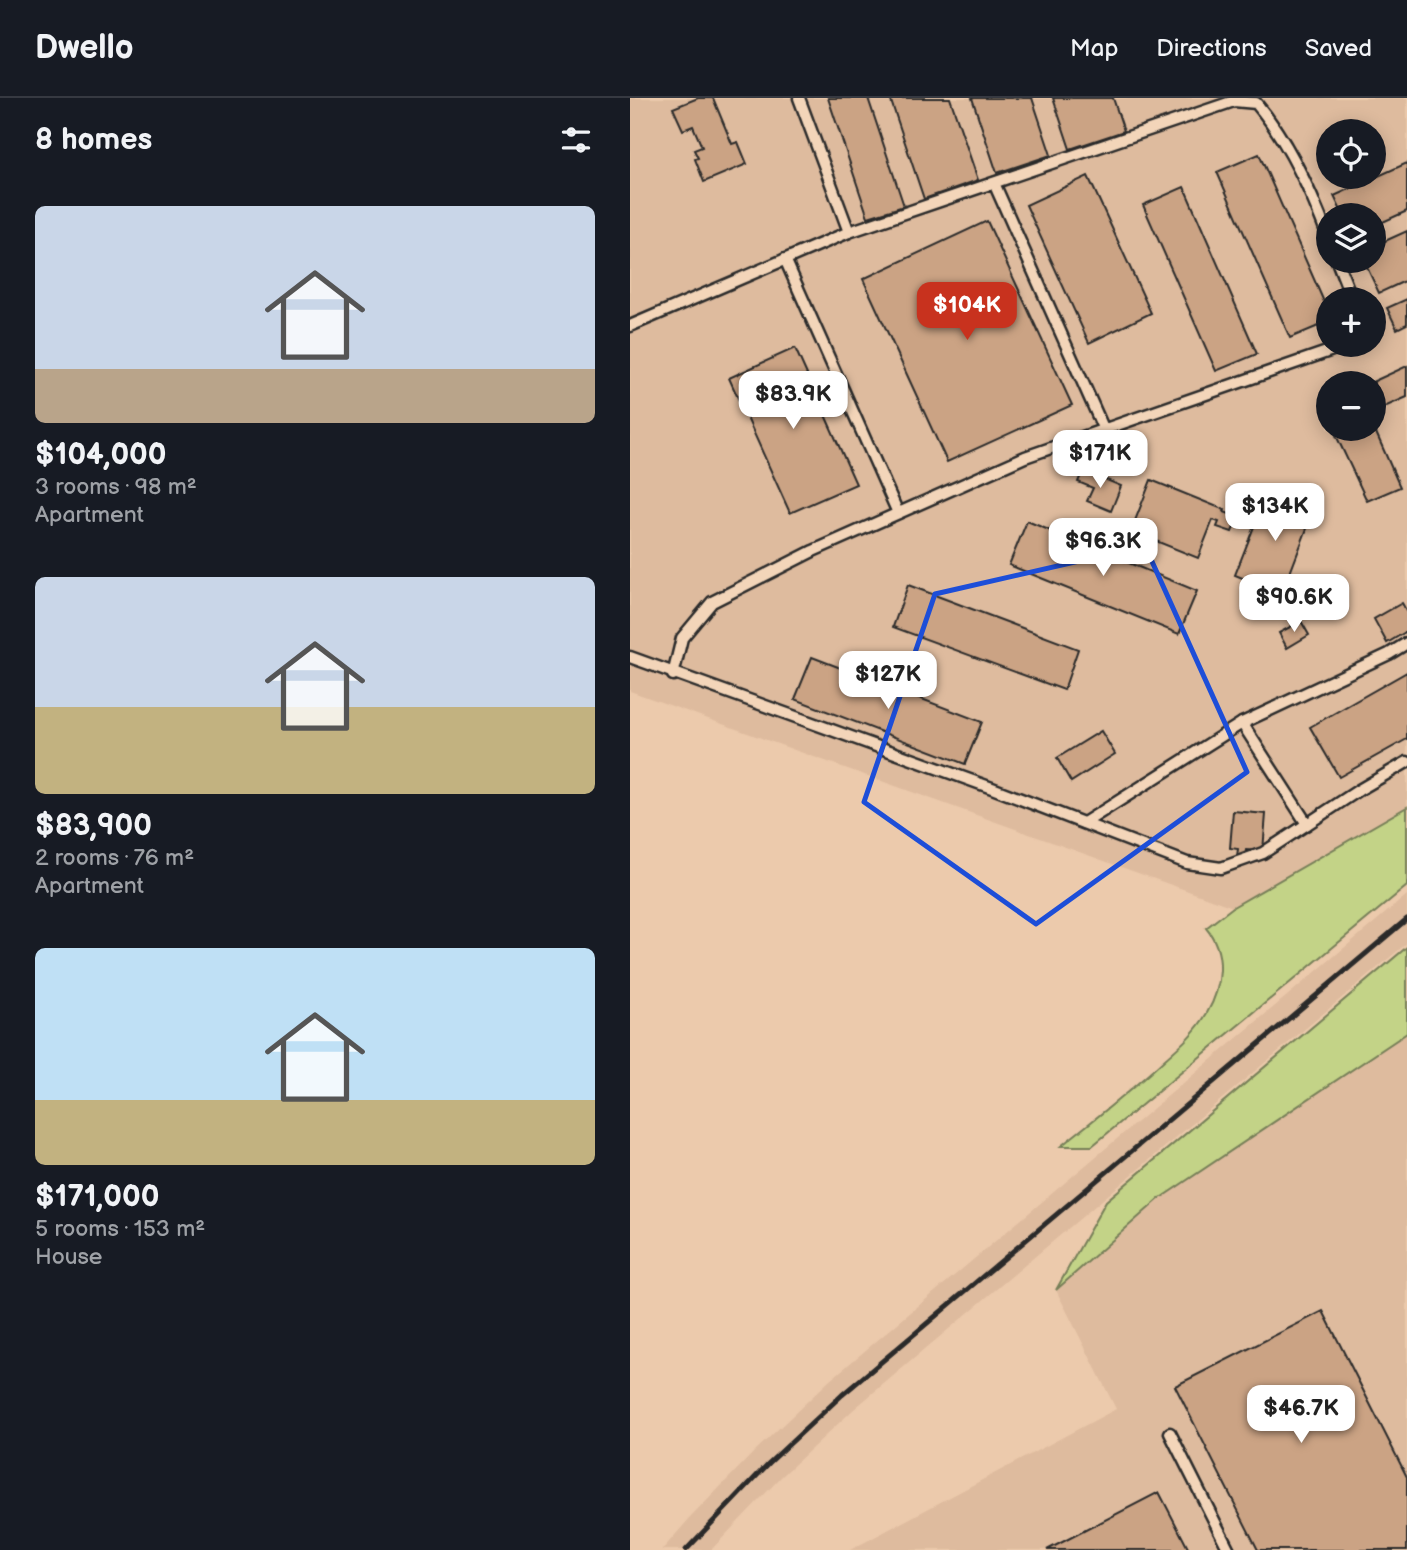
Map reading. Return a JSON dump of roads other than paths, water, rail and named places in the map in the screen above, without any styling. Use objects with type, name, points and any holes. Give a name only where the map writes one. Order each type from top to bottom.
[{"type":"lane","points":[[799,98],[849,232]]},
{"type":"lane","points":[[630,327],[849,232],[1234,101],[1256,103],[1275,125],[1316,208]]},
{"type":"lane","points":[[994,183],[1104,430]]},
{"type":"lane","points":[[785,259],[898,513]]},
{"type":"lane","points":[[673,675],[682,638],[712,602],[813,551],[1025,457],[1316,356]]},
{"type":"lane","points":[[1084,823],[1242,723],[1407,643]]},
{"type":"lane","points":[[630,657],[673,675],[992,788],[1188,863],[1221,868],[1262,853],[1407,762]]},
{"type":"lane","points":[[1242,723],[1307,824]]},
{"type":"lane","points":[[1170,1433],[1228,1550]]},
{"type":"railway","points":[[686,1550],[769,1463],[842,1395],[1407,919]]}]
